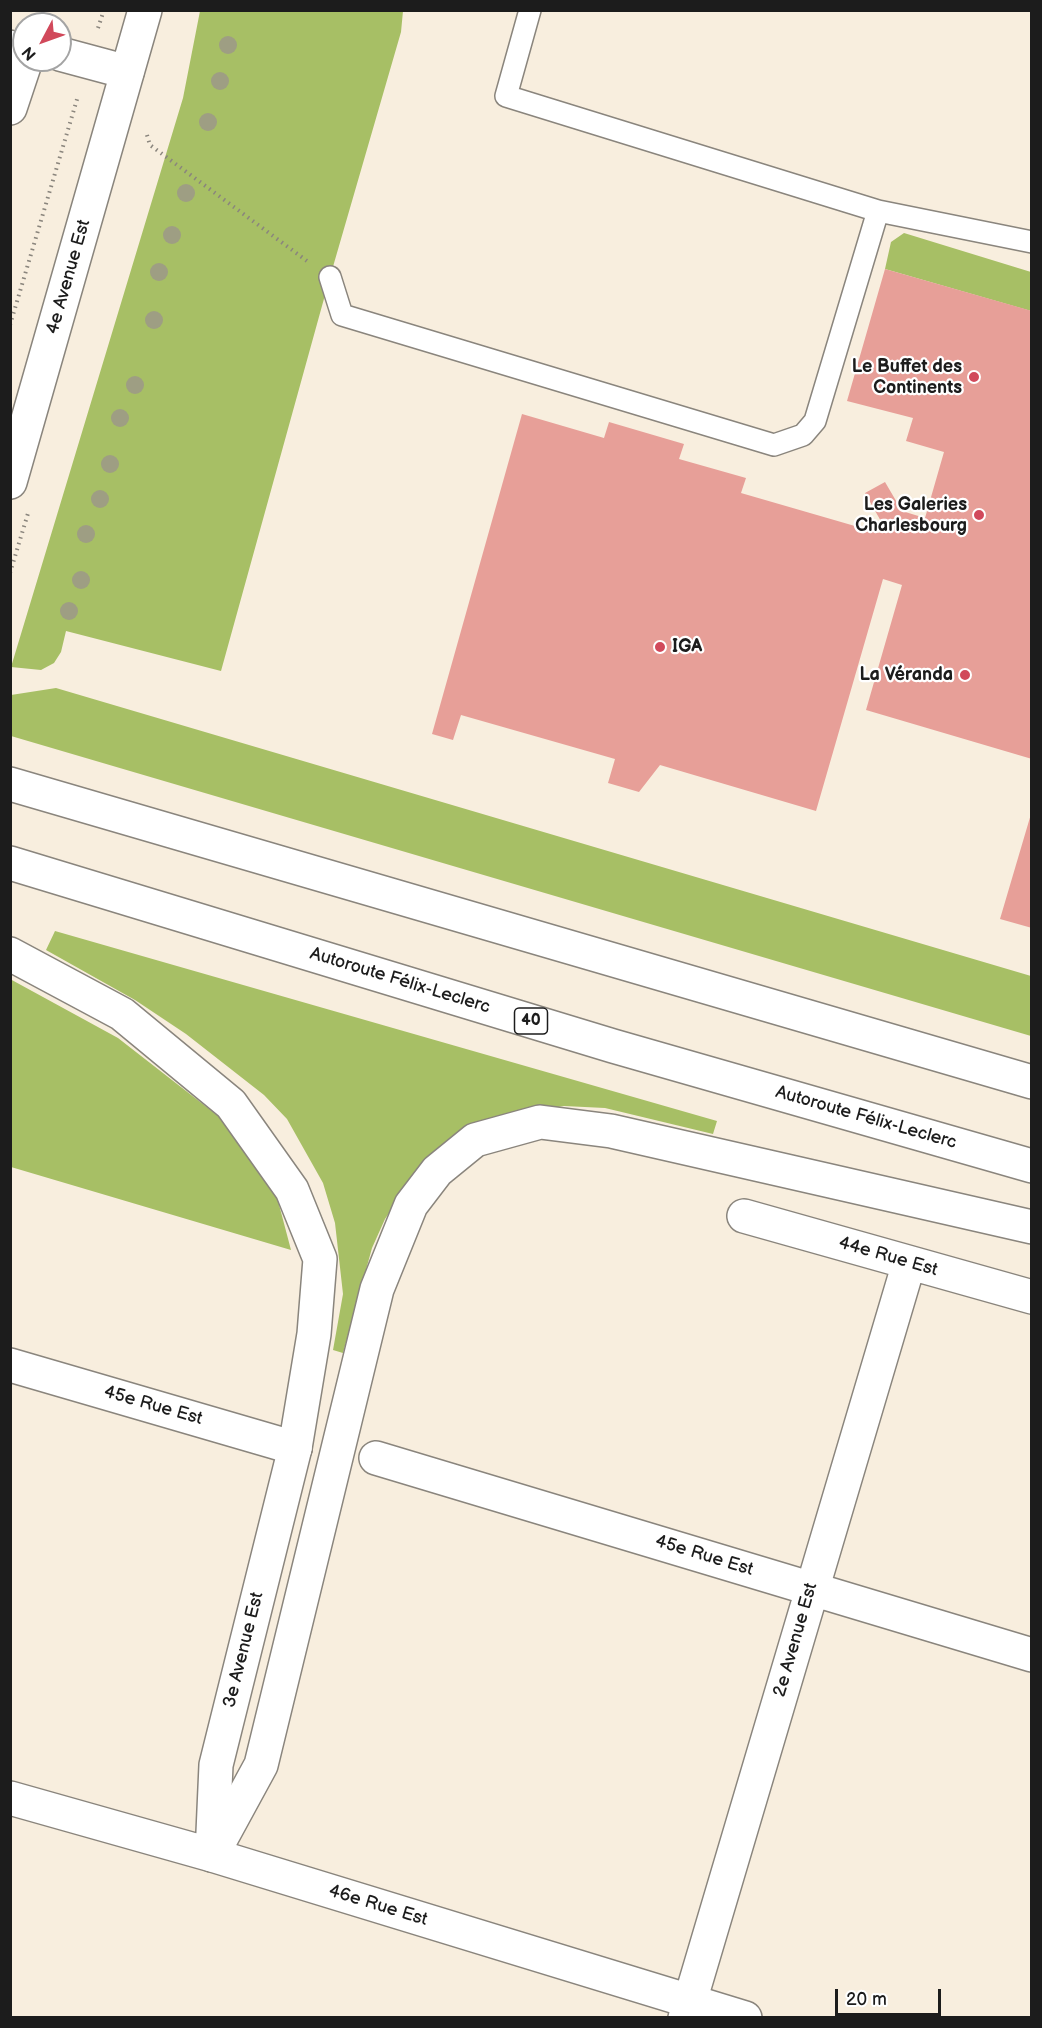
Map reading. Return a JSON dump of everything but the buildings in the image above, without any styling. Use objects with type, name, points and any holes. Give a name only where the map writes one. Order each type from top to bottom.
[{"type":"main road","name":"4e Avenue Est","points":[[10,482],[145,10]]},
{"type":"main road","points":[[74,58],[127,72]]},
{"type":"main road","points":[[10,108],[22,72]]},
{"type":"main road","points":[[10,784],[1025,1079]]},
{"type":"main road","name":"Autoroute Félix-Leclerc","points":[[22,867],[613,1046],[1032,1166]]},
{"type":"main road","name":"3e Avenue Est","points":[[10,954],[122,1014],[231,1104],[292,1190],[320,1259],[314,1334],[295,1448],[216,1765],[212,1855]]},
{"type":"main road","points":[[212,1855],[261,1766],[377,1289],[411,1205],[437,1172],[475,1140],[540,1122],[611,1131],[1032,1227]]},
{"type":"main road","name":"44e Rue Est","points":[[744,1216],[1032,1297]]},
{"type":"main road","name":"2e Avenue Est","points":[[688,2010],[909,1263]]},
{"type":"main road","name":"45e Rue Est","points":[[10,1365],[295,1448]]},
{"type":"main road","name":"45e Rue Est","points":[[376,1458],[1032,1655]]},
{"type":"main road","name":"46e Rue Est","points":[[10,1797],[212,1855],[688,2010],[745,2018]]},
{"type":"lane","points":[[530,10],[506,96],[878,211],[1032,242]]},
{"type":"lane","points":[[330,277],[342,315],[774,445],[803,435],[814,421],[878,211]]},
{"type":"path","points":[[10,325],[74,58],[104,10]]},
{"type":"path","points":[[144,127],[150,146],[330,277]]},
{"type":"green space","points":[[200,11],[403,11],[401,32],[330,277],[221,671],[66,631],[61,652],[54,663],[41,670],[11,667],[183,98]]},
{"type":"green space","points":[[904,233],[1031,272],[1031,311],[885,269],[891,242]]},
{"type":"green space","points":[[56,688],[1031,976],[1031,1036],[11,736],[11,695]]},
{"type":"green space","points":[[55,931],[717,1121],[713,1134],[605,1108],[564,1106],[515,1114],[402,1194],[385,1219],[372,1248],[343,1353],[333,1350],[343,1294],[335,1223],[323,1183],[287,1119],[264,1095],[186,1034],[135,1000],[46,950]]},
{"type":"green space","points":[[10,979],[118,1038],[222,1119],[272,1178],[291,1250],[11,1167]]},
{"type":"place","name":"Le Buffet des Continents","points":[[974,377]]},
{"type":"place","name":"Les Galeries Charlesbourg","points":[[979,515]]},
{"type":"place","name":"IGA","points":[[660,647]]},
{"type":"place","name":"La Véranda","points":[[965,675]]}]
